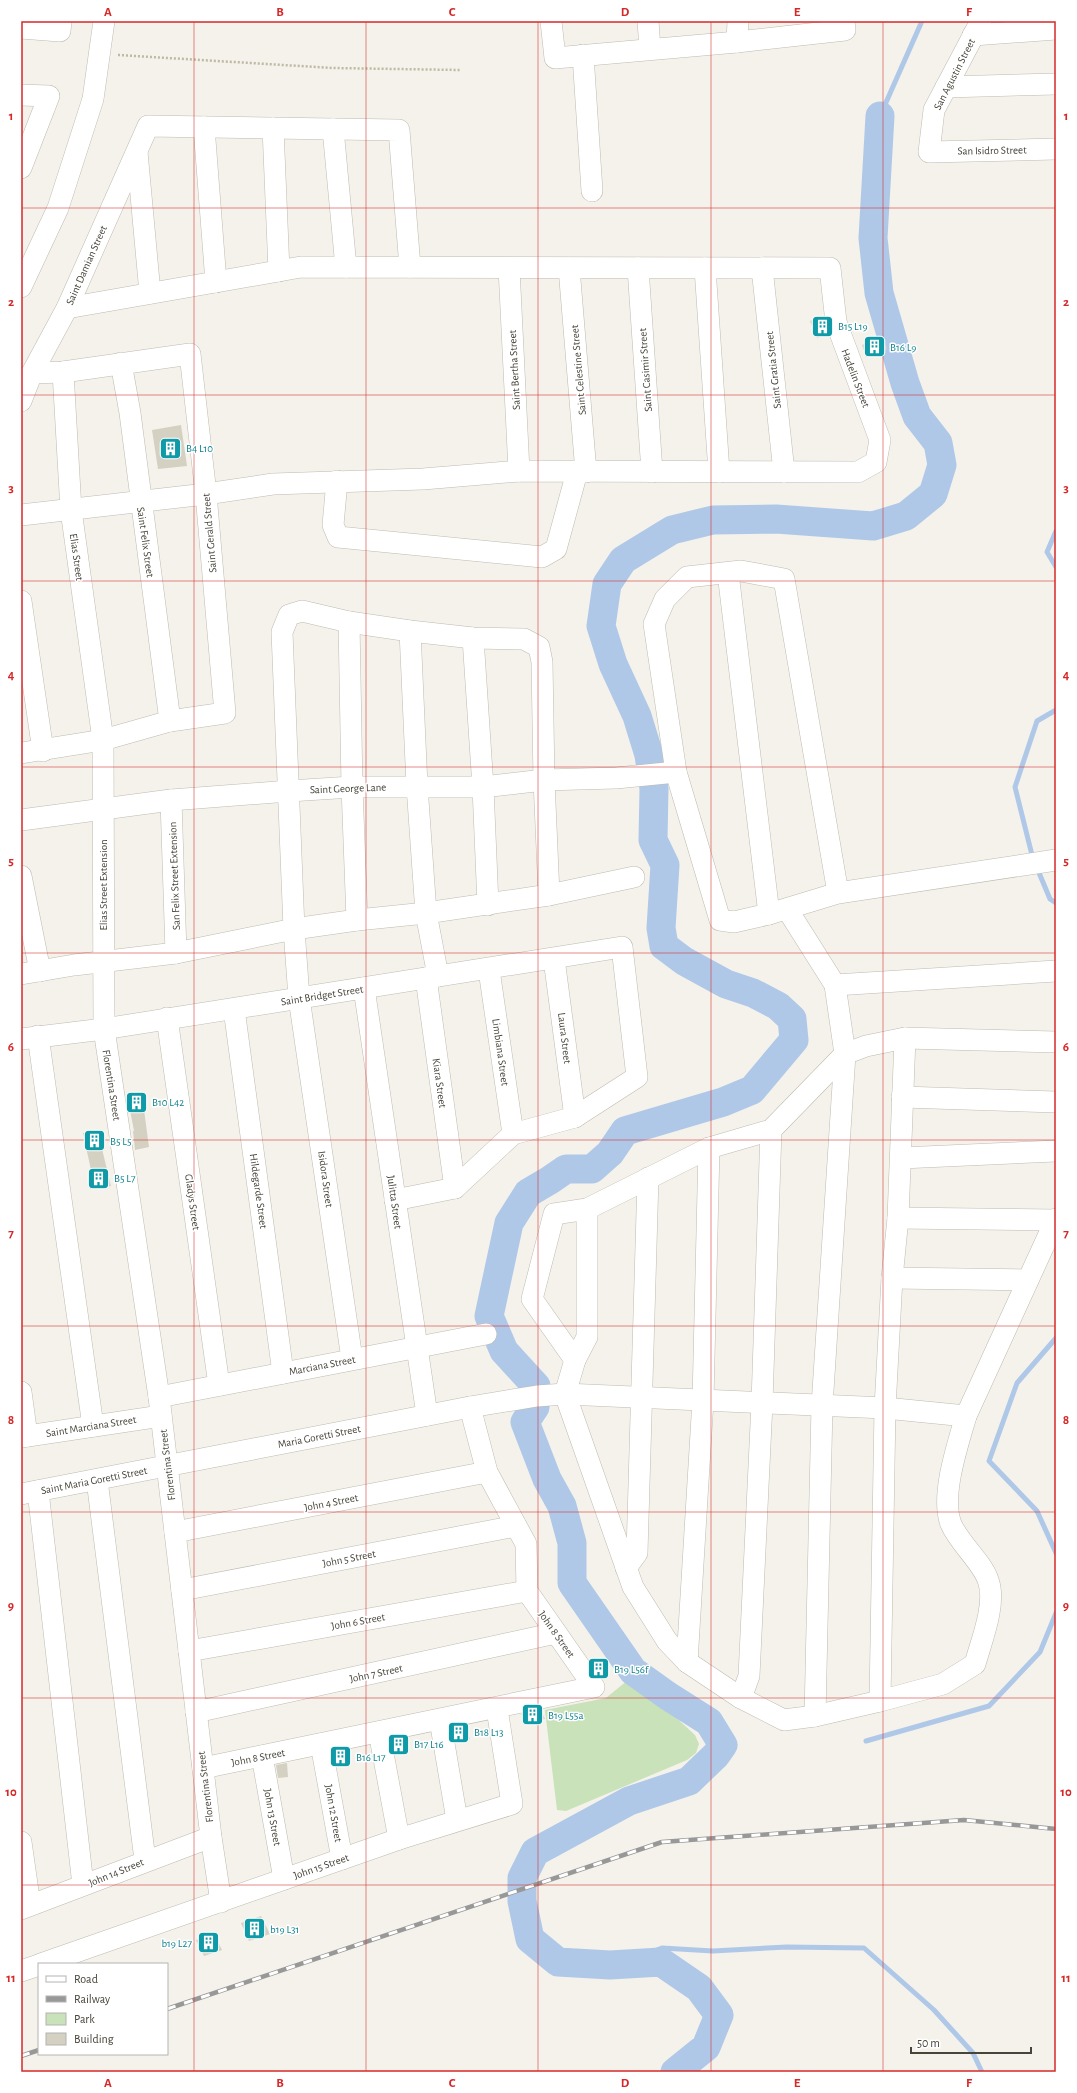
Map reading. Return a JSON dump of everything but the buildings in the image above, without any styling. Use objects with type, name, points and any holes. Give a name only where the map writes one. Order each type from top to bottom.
[{"type":"street","points":[[21,28],[60,31],[61,21]]},
{"type":"street","points":[[21,287],[58,208],[93,99],[104,21]]},
{"type":"street","points":[[551,21],[555,58],[737,42],[845,30],[844,21]]},
{"type":"street","points":[[648,21],[650,50]]},
{"type":"street","points":[[737,42],[738,21]]},
{"type":"street","points":[[977,28],[1056,29]]},
{"type":"street","name":"San Agustin Street","points":[[929,152],[934,110],[977,28]]},
{"type":"street","points":[[583,55],[592,191]]},
{"type":"street","points":[[946,86],[1056,84]]},
{"type":"street","points":[[21,95],[49,96],[21,168]]},
{"type":"street","name":"Saint Damian Street","points":[[21,401],[32,373],[67,308],[148,126],[204,127]]},
{"type":"street","points":[[216,282],[204,127],[399,130],[410,268]]},
{"type":"street","points":[[273,128],[279,271]]},
{"type":"street","points":[[333,129],[346,267]]},
{"type":"street","name":"San Isidro Street","points":[[929,152],[1056,149]]},
{"type":"street","points":[[136,151],[150,293]]},
{"type":"street","points":[[67,308],[301,267],[762,268]]},
{"type":"street","name":"Saint Bertha Street","points":[[509,268],[519,471]]},
{"type":"street","name":"Saint Celestine Street","points":[[569,268],[581,472]]},
{"type":"street","name":"Saint Casimir Street","points":[[638,268],[652,472]]},
{"type":"street","points":[[705,268],[719,472]]},
{"type":"street","name":"Hadelin Street","points":[[762,268],[830,268],[836,322],[880,440],[876,462],[858,472],[784,472]]},
{"type":"street","name":"Saint Gratia Street","points":[[762,268],[784,472]]},
{"type":"street","name":"Saint Gerald Street","points":[[121,363],[190,354],[206,494],[225,713],[170,721]]},
{"type":"street","points":[[32,373],[63,372],[121,363]]},
{"type":"street","name":"Saint Felix Street","points":[[121,363],[130,413],[140,502],[170,721]]},
{"type":"street","name":"Elias Street","points":[[63,372],[71,510],[103,740]]},
{"type":"street","points":[[21,515],[206,494],[273,484],[423,479],[519,471],[784,472]]},
{"type":"street","points":[[337,481],[333,525],[338,537],[542,557],[556,549],[581,472]]},
{"type":"street","points":[[838,893],[784,579],[741,571],[687,577],[666,599],[654,624],[672,773],[720,920],[734,922],[778,911],[838,893],[1056,860]]},
{"type":"street","points":[[728,573],[778,911],[835,985],[845,1054],[822,1406],[815,1716]]},
{"type":"street","points":[[21,602],[44,751]]},
{"type":"street","name":"Isidora Street","points":[[352,1359],[299,998],[294,930],[282,632],[289,615],[302,611],[349,622],[410,631],[473,638],[524,639],[538,647],[542,662],[544,780],[549,895]]},
{"type":"street","points":[[349,622],[352,787],[357,920]]},
{"type":"street","name":"Kiara Street","points":[[410,631],[417,786],[426,913],[454,1188]]},
{"type":"street","points":[[473,638],[483,787],[488,905]]},
{"type":"street","points":[[21,753],[44,751],[103,740],[170,721]]},
{"type":"street","name":"Elias Street Extension","points":[[103,740],[104,1029]]},
{"type":"street","name":"Saint George Lane","points":[[21,820],[171,800],[289,790],[352,787],[483,787],[544,780],[616,778],[672,773]]},
{"type":"street","name":"San Felix Street Extension","points":[[171,800],[176,953]]},
{"type":"street","points":[[21,876],[30,972],[176,953],[294,930],[357,920],[488,905],[549,895],[634,877]]},
{"type":"street","name":"Saint Bridget Street","points":[[29,1038],[104,1029],[622,948],[637,1077],[575,1117]]},
{"type":"street","name":"Laura Street","points":[[554,959],[575,1117]]},
{"type":"street","name":"Limbiana Street","points":[[489,970],[513,1134]]},
{"type":"street","points":[[835,985],[1056,971]]},
{"type":"street","name":"Julitta Street","points":[[364,988],[427,1415]]},
{"type":"street","name":"Hildegarde Street","points":[[234,1009],[283,1373]]},
{"type":"street","name":"Gladys Street","points":[[167,1018],[219,1385]]},
{"type":"street","name":"Florentina Street","points":[[104,1029],[160,1406],[211,1837],[221,1902]]},
{"type":"street","points":[[29,1038],[93,1426]]},
{"type":"street","points":[[880,1701],[885,1408],[892,1278],[898,1218],[905,1038]]},
{"type":"street","points":[[575,1360],[532,1299],[554,1214],[587,1209],[709,1148],[771,1130],[845,1054],[866,1046],[905,1038],[1056,1042]]},
{"type":"street","points":[[902,1097],[1056,1102]]},
{"type":"street","points":[[395,1200],[454,1188],[513,1134],[575,1117]]},
{"type":"street","points":[[741,1698],[749,1676],[762,1403],[771,1130]]},
{"type":"street","points":[[687,1662],[703,1400],[709,1148]]},
{"type":"street","points":[[901,1158],[1056,1150]]},
{"type":"street","points":[[626,1568],[637,1553],[648,1178]]},
{"type":"street","points":[[587,1209],[587,1337],[575,1360],[565,1394],[633,1588],[667,1641],[687,1662],[741,1698],[784,1720],[815,1716],[880,1701],[943,1684],[975,1664],[990,1611],[989,1581],[951,1524],[947,1494],[956,1448],[966,1416],[1056,1220],[898,1218]]},
{"type":"street","points":[[892,1278],[1028,1280]]},
{"type":"street","name":"Marciana Street","points":[[160,1406],[219,1385],[486,1334]]},
{"type":"street","points":[[21,1392],[24,1437]]},
{"type":"street","name":"Maria Goretti Street","points":[[168,1466],[507,1400],[565,1394],[885,1408],[966,1416]]},
{"type":"street","name":"Saint Marciana Street","points":[[24,1437],[93,1426],[160,1406]]},
{"type":"street","points":[[470,1407],[487,1472],[526,1544],[527,1591]]},
{"type":"street","name":"Saint Maria Goretti Street","points":[[29,1492],[168,1466]]},
{"type":"street","name":"John 4 Street","points":[[175,1532],[487,1472]]},
{"type":"street","points":[[97,1480],[145,1860]]},
{"type":"street","points":[[29,1492],[83,1885]]},
{"type":"street","name":"John 5 Street","points":[[182,1590],[516,1526]]},
{"type":"street","name":"John 8 Street","points":[[203,1768],[594,1688],[527,1591]]},
{"type":"street","name":"John 6 Street","points":[[189,1651],[527,1591]]},
{"type":"street","name":"John 7 Street","points":[[196,1712],[556,1633]]},
{"type":"street","name":"John 15 Street","points":[[43,1963],[399,1839],[512,1804],[497,1709]]},
{"type":"street","points":[[440,1720],[457,1820]]},
{"type":"street","points":[[379,1732],[399,1839]]},
{"type":"street","name":"John 12 Street","points":[[321,1744],[342,1859]]},
{"type":"street","name":"John 13 Street","points":[[262,1756],[284,1879]]},
{"type":"street","name":"John 14 Street","points":[[25,1907],[145,1860],[211,1837]]},
{"type":"street","points":[[21,1842],[25,1907]]},
{"type":"street","name":"John 15 Street","points":[[21,1971],[38,1965]]},
{"type":"path","points":[[99,54],[333,68],[460,70]]},
{"type":"green space","points":[[628,1680],[647,1691],[695,1735],[699,1744],[696,1753],[687,1760],[566,1811],[557,1810],[545,1710],[606,1698]]},
{"type":"waterway","points":[[880,116],[922,21]]},
{"type":"waterway","points":[[675,2072],[706,2047],[719,2015],[699,1988],[661,1962],[610,1965],[558,1962],[530,1939],[522,1901],[522,1878],[535,1852],[629,1801],[689,1781],[716,1755],[723,1745],[709,1722],[668,1696],[633,1671],[572,1583],[572,1543],[562,1506],[547,1479],[525,1422],[535,1407],[536,1386],[504,1351],[489,1316],[509,1223],[528,1193],[566,1169],[592,1169],[610,1153],[625,1131],[723,1102],[752,1090],[794,1040],[792,1019],[778,1006],[753,993],[726,984],[684,961],[664,946],[661,928],[665,865],[653,840],[654,789],[649,755],[637,716],[613,664],[601,626],[607,584],[623,560],[672,530],[713,520],[776,519],[873,526],[906,516],[933,494],[942,465],[938,443],[917,416],[905,383],[879,293],[873,238],[880,116]]},
{"type":"waterway","points":[[1056,531],[1047,552],[1056,567]]},
{"type":"waterway","points":[[1033,859],[1015,787],[1037,721],[1056,710]]},
{"type":"waterway","points":[[1037,868],[1050,899],[1056,903]]},
{"type":"waterway","points":[[1056,1338],[1017,1383],[989,1461],[1037,1511],[1056,1553]]},
{"type":"waterway","points":[[866,1741],[989,1706],[1040,1652],[1056,1613]]},
{"type":"waterway","points":[[616,1965],[662,1948],[713,1951],[787,1947],[864,1948],[934,2010],[973,2053],[982,2072]]},
{"type":"railway","points":[[168,2009],[662,1842],[964,1820],[1056,1829]]},
{"type":"railway","points":[[21,2056],[38,2050]]},
{"type":"place","name":"B15 L19","points":[[822,326]]},
{"type":"place","name":"B16 L9","points":[[875,347]]},
{"type":"place","name":"B4 L10","points":[[170,448]]},
{"type":"place","name":"B10 L42","points":[[137,1102]]},
{"type":"place","name":"B5 L5","points":[[95,1141]]},
{"type":"place","name":"B5 L7","points":[[99,1178]]},
{"type":"place","name":"B19 L56f","points":[[598,1669]]},
{"type":"place","name":"B19 L55a","points":[[532,1715]]},
{"type":"place","name":"B18 L13","points":[[458,1732]]},
{"type":"place","name":"B17 L16","points":[[398,1744]]},
{"type":"place","name":"B16 L17","points":[[340,1757]]},
{"type":"place","name":"b19 L31","points":[[255,1929]]},
{"type":"place","name":"b19 L27","points":[[208,1943]]}]
